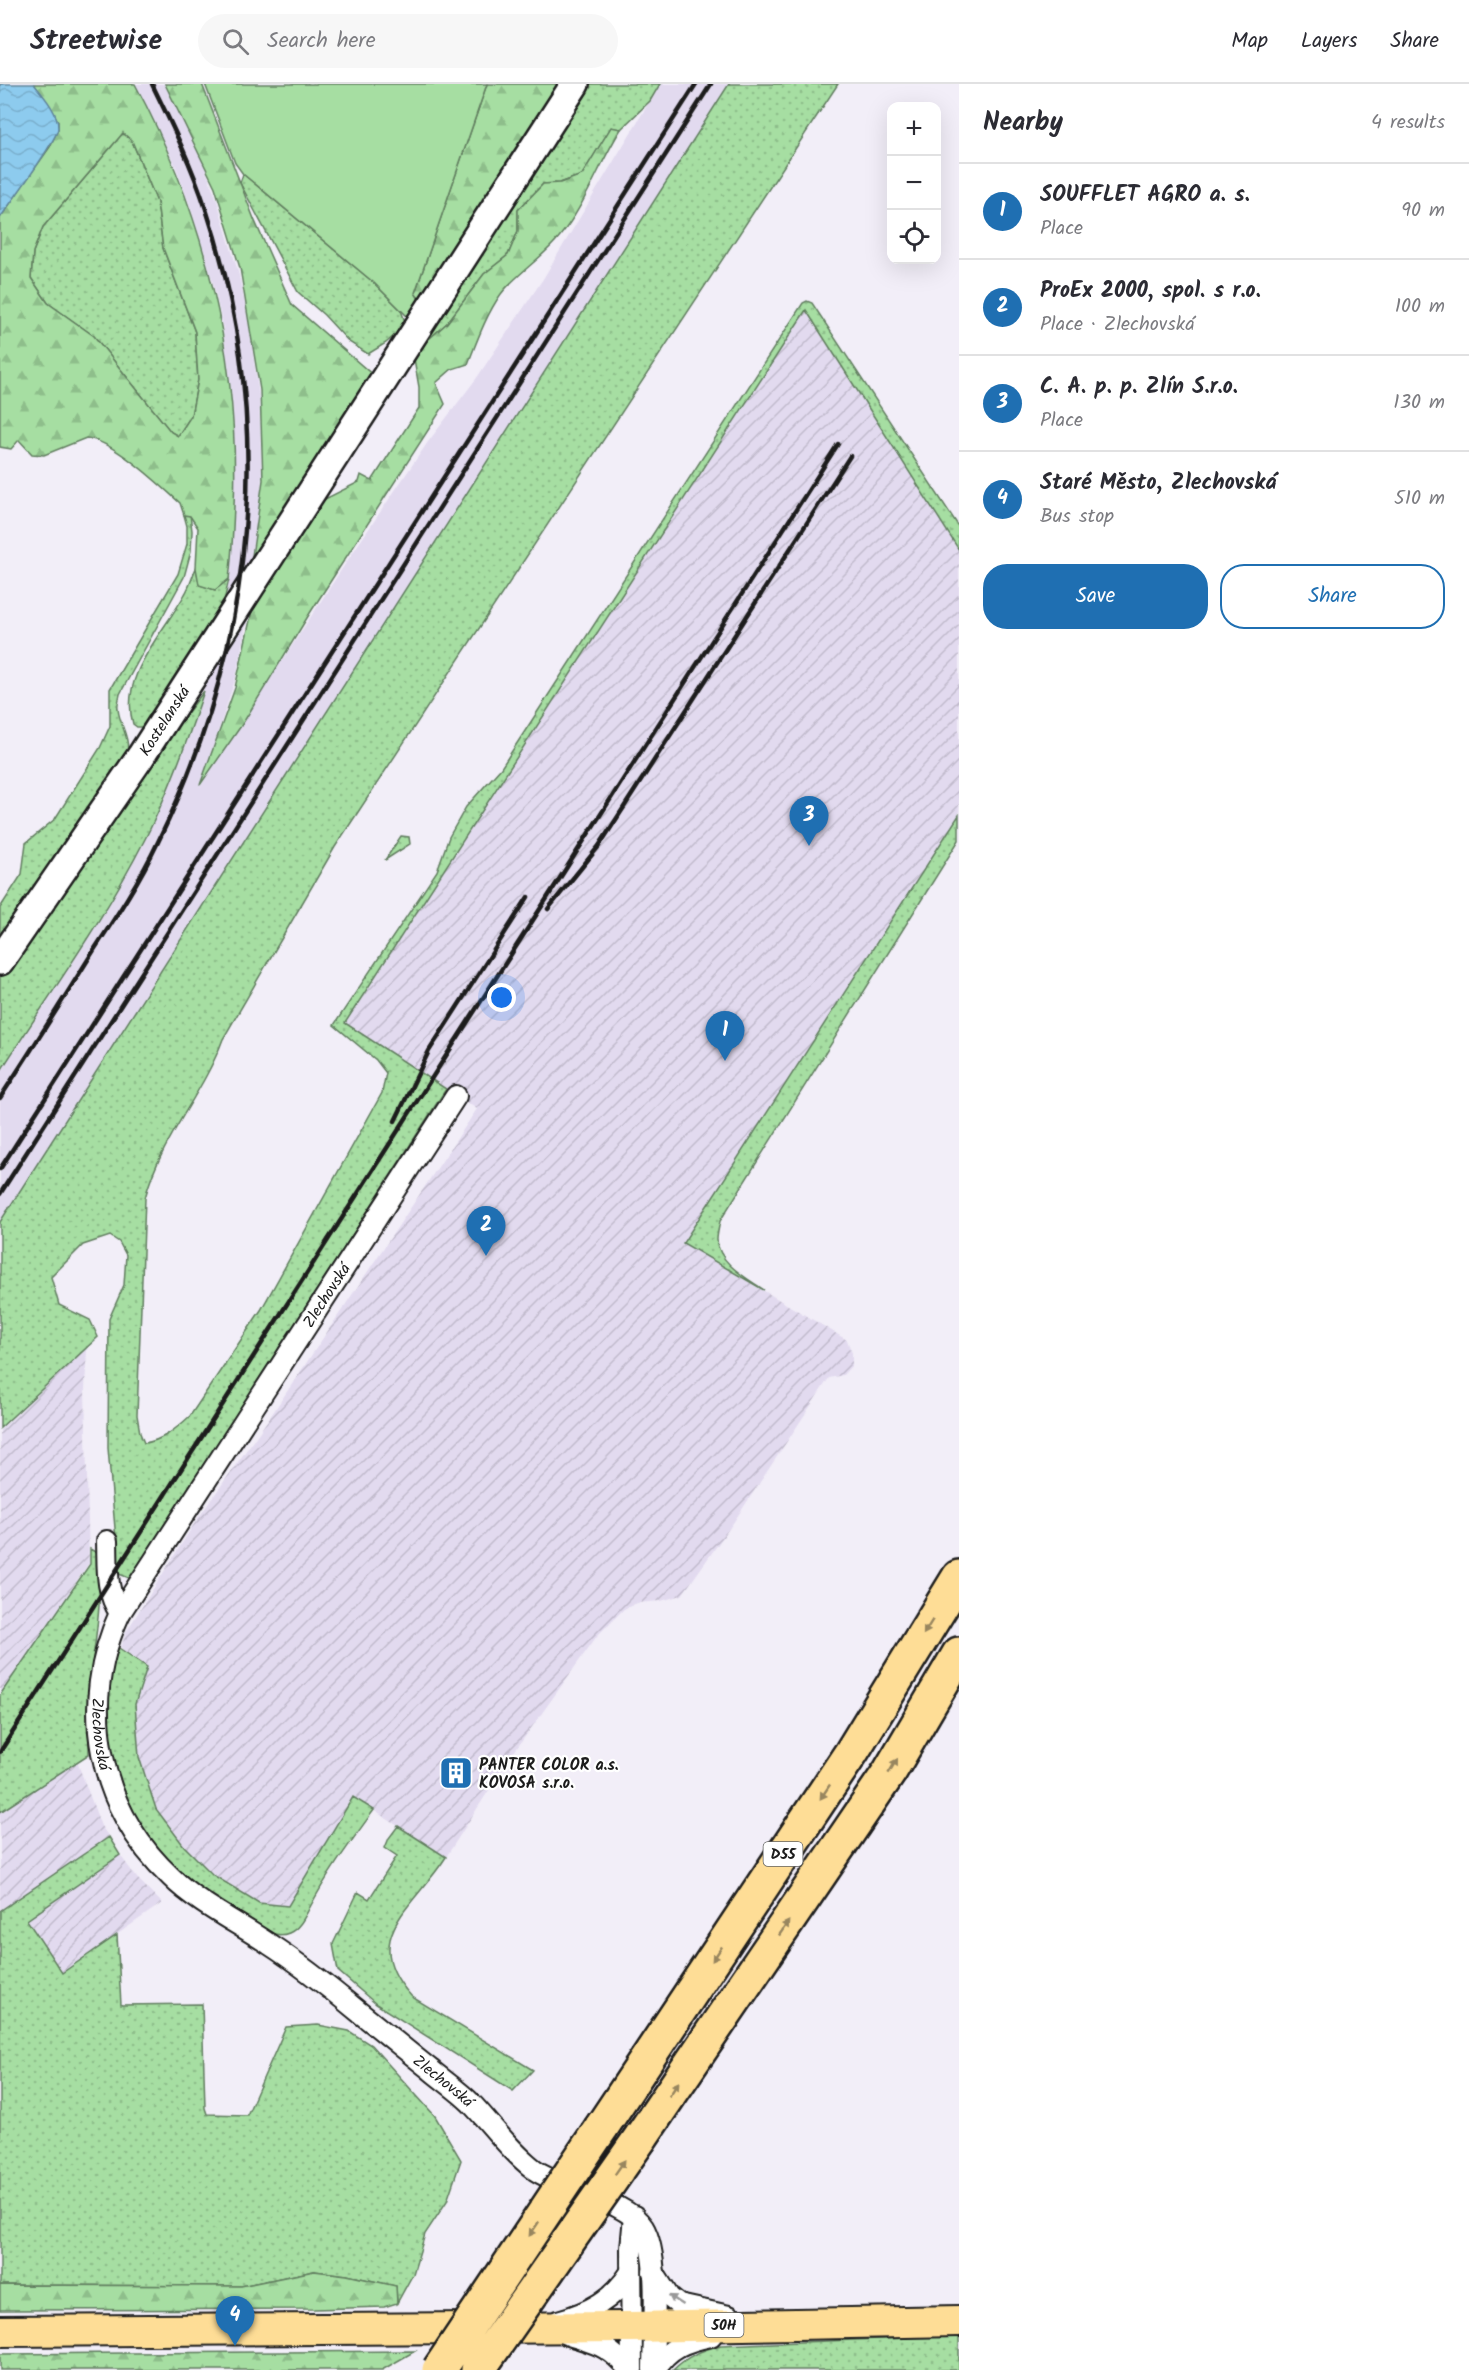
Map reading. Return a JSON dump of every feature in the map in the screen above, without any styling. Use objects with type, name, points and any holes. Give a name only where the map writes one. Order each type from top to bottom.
[{"type":"highway","name":"D55","points":[[439,2370],[851,1753],[959,1577]]},
{"type":"highway","name":"D55","points":[[478,2370],[641,2137],[890,1771],[959,1654]]},
{"type":"main road","name":"Kostelanská","points":[[0,961],[141,756],[575,84]]},
{"type":"main road","name":"50H","points":[[0,2331],[959,2321]]},
{"type":"street","name":"Zlechovská","points":[[456,1096],[120,1613],[108,1638],[100,1675],[98,1735],[105,1768],[119,1807],[138,1839],[172,1879],[297,1963],[357,2010],[469,2102],[535,2169],[559,2183],[634,2216]]},
{"type":"street","points":[[107,1541],[108,1584],[120,1613]]},
{"type":"street","points":[[631,2370],[653,2271],[651,2251],[644,2228],[634,2216]]},
{"type":"street","points":[[634,2216],[631,2272],[654,2370]]},
{"type":"street","points":[[653,2271],[669,2297],[679,2305],[741,2318],[794,2323]]},
{"type":"street","points":[[534,2327],[576,2316],[600,2304],[620,2288],[631,2272]]},
{"type":"street","points":[[654,2370],[663,2357],[688,2340],[794,2323]]},
{"type":"street","points":[[534,2327],[600,2345],[616,2355],[631,2370]]},
{"type":"shaded area","points":[[135,84],[166,84],[200,155],[216,197],[239,275],[248,318],[259,395],[262,475],[253,590],[236,677],[200,787],[349,558],[428,442],[476,379],[543,279],[660,84],[729,84],[0,1222],[0,1072],[121,883],[163,801],[189,736],[210,670],[231,562],[235,475],[234,434],[232,398],[222,323],[213,282],[190,206],[175,165]]},
{"type":"shaded area","points":[[806,309],[959,550],[959,815],[683,1243],[847,1340],[852,1353],[852,1365],[843,1375],[829,1378],[733,1523],[682,1595],[661,1601],[637,1603],[624,1609],[597,1636],[507,1762],[446,1857],[353,1797],[288,1906],[259,1903],[213,1875],[184,1846],[156,1809],[139,1757],[135,1704],[147,1667],[121,1648],[126,1632],[196,1521],[272,1414],[477,1109],[345,1024]]},
{"type":"shaded area","points":[[87,1348],[85,1389],[89,1563],[0,1695],[0,1430]]},
{"type":"shaded area","points":[[68,1737],[101,1826],[109,1837],[0,1911],[0,1787]]},
{"type":"shaded area","points":[[120,1855],[137,1878],[162,1903],[62,1973],[27,1919]]},
{"type":"green space","points":[[34,84],[135,84],[160,134],[199,236],[224,342],[231,396],[234,451],[234,515],[229,579],[215,590],[199,585],[196,568],[198,528],[190,516],[184,515],[180,503],[123,455],[97,441],[86,438],[44,455],[32,454],[19,440],[11,449],[0,447],[0,218],[50,147],[58,129],[58,121]],"holes":[[[123,133],[132,141],[157,202],[163,248],[195,332],[198,380],[191,416],[178,436],[171,432],[94,336],[48,303],[31,278],[33,252],[43,227]]]},
{"type":"green space","points":[[165,84],[202,84],[254,219],[292,305],[375,377],[252,556],[263,480],[260,390],[240,268],[215,187]]},
{"type":"green space","points":[[205,84],[487,84],[415,293],[421,302],[409,318],[373,282],[243,174],[235,163]]},
{"type":"green space","points":[[487,84],[561,84],[421,302],[415,293]]},
{"type":"green space","points":[[590,84],[660,84],[650,101],[621,129],[611,128],[582,175],[560,183],[543,184],[518,210],[518,231],[508,255],[484,274],[447,323],[413,353]]},
{"type":"green space","points":[[729,84],[838,84],[335,847],[223,1039],[215,1059],[161,1156],[145,1198],[137,1415],[144,1443],[163,1437],[190,1416],[261,1310],[382,1093],[386,1073],[376,1060],[334,1025],[437,871],[449,837],[466,807],[501,768],[803,303],[807,301],[812,303],[959,527],[959,550],[806,310],[345,1023],[446,1089],[134,1575],[129,1578],[119,1574],[108,1448],[109,1319],[124,1285],[126,1255],[119,1242],[110,1236],[83,1245],[51,1277],[59,1305],[90,1320],[98,1337],[0,1428],[0,1222]]},
{"type":"green space","points":[[611,127],[621,129],[569,224],[553,244],[501,294],[486,319],[468,364],[452,369],[436,383],[445,404],[310,613],[243,723],[200,785],[235,688],[252,611],[321,501],[359,482],[361,475],[372,481],[419,408],[419,387],[413,353],[447,323],[484,274],[508,255],[518,231],[518,210],[543,184],[560,183],[582,175]]},
{"type":"green space","points":[[123,133],[132,141],[157,202],[163,248],[195,332],[198,380],[191,416],[178,436],[171,432],[94,336],[48,303],[31,278],[33,252],[43,227]]},
{"type":"green space","points":[[243,174],[373,282],[401,310],[406,325],[386,343],[368,354],[349,342],[298,292],[240,183]]},
{"type":"green space","points":[[190,514],[191,551],[184,577],[120,694],[119,715],[128,745],[126,758],[0,945],[0,908],[22,874],[26,843],[55,819],[100,748],[110,726],[110,689],[178,574],[187,544],[187,526],[184,515]]},
{"type":"green space","points":[[196,568],[200,585],[215,590],[229,579],[223,606],[144,727],[137,727],[133,724],[130,706],[132,689],[138,672],[155,640],[187,591]]},
{"type":"green space","points":[[204,691],[170,785],[129,869],[94,928],[0,1072],[0,976],[81,865],[136,781]]},
{"type":"green space","points":[[959,815],[959,840],[720,1221],[717,1240],[722,1256],[734,1269],[764,1290],[683,1243]]},
{"type":"green space","points":[[401,836],[409,837],[410,844],[385,860]]},
{"type":"green space","points":[[90,1549],[97,1553],[100,1588],[88,1701],[89,1754],[0,1812],[0,1695],[90,1564]]},
{"type":"green space","points":[[116,1646],[147,1667],[135,1704],[139,1757],[156,1809],[184,1846],[213,1875],[259,1903],[288,1906],[353,1797],[374,1810],[331,1871],[301,1923],[293,1931],[281,1935],[273,1934],[241,1919],[195,1885],[151,1842],[130,1805],[110,1743],[107,1695],[113,1648]]},
{"type":"green space","points":[[398,1826],[446,1857],[396,1924],[390,1940],[389,1957],[396,1976],[412,1997],[533,2070],[513,2091],[376,2004],[338,1971],[333,1944],[358,1892],[369,1899],[397,1856],[385,1848]]},
{"type":"green space","points":[[109,1837],[120,1855],[27,1920],[62,1973],[117,1935],[121,2005],[202,2004],[207,2114],[247,2115],[286,2027],[318,2025],[349,2031],[371,2045],[435,2116],[461,2160],[447,2201],[425,2234],[413,2274],[397,2303],[396,2286],[347,2275],[314,2271],[241,2286],[0,2285],[0,1911]]},
{"type":"green space","points":[[314,2271],[347,2275],[396,2286],[397,2303],[384,2307],[314,2309],[0,2310],[0,2285],[241,2286]]},
{"type":"green space","points":[[959,2336],[959,2370],[673,2370],[695,2354],[721,2345]]},
{"type":"green space","points":[[415,2351],[382,2370],[0,2370],[0,2354]]},
{"type":"water","points":[[0,84],[34,84],[53,110],[58,128],[42,158],[0,218]]},
{"type":"railway","points":[[0,1098],[128,897],[158,842],[191,766],[217,689],[235,610],[245,530],[247,450],[242,369],[228,289],[206,209],[188,161],[152,84]]},
{"type":"railway","points":[[0,1169],[696,84]]},
{"type":"railway","points":[[0,1194],[711,84]]},
{"type":"railway","points":[[0,1752],[838,444]]},
{"type":"railway","points":[[548,909],[599,846],[850,456]]},
{"type":"railway","points":[[395,1121],[429,1051],[528,897]]},
{"type":"place","name":"C. A. p. p. Zlín S.r.o.","points":[[809,846]]},
{"type":"place","name":"SOUFFLET AGRO a. s.","points":[[725,1061]]},
{"type":"place","name":"ProEx 2000, spol. s r.o.","points":[[486,1256]]},
{"type":"place","name":"PANTER COLOR a.s. KOVOSA s.r.o.","points":[[456,1773]]},
{"type":"place","name":"Staré Město, Zlechovská","points":[[235,2346]]}]
